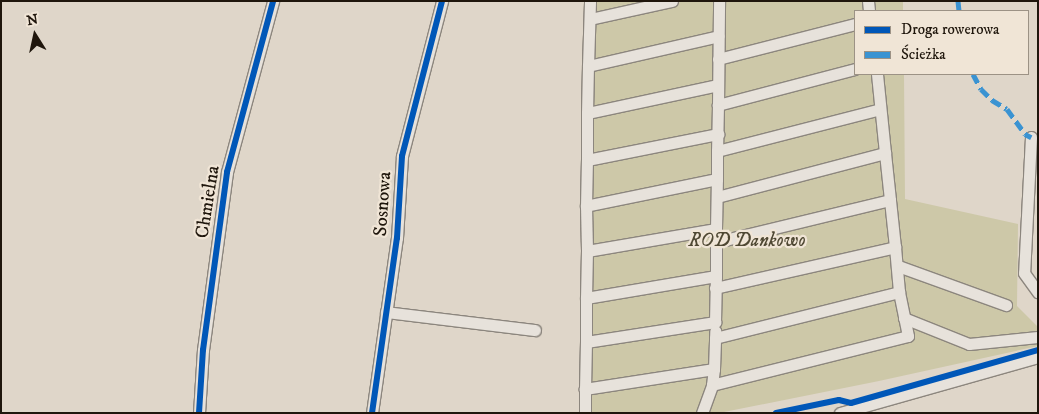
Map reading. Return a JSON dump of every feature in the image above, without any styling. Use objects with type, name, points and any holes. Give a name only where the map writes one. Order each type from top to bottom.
[{"type":"street","name":"Chmielna","points":[[199,413],[203,350],[227,172],[273,1]]},
{"type":"street","name":"Sosnowa","points":[[372,413],[400,210],[402,156],[442,1]]},
{"type":"street","points":[[585,413],[587,113],[590,1]]},
{"type":"street","points":[[590,19],[672,1]]},
{"type":"street","points":[[701,412],[712,385],[714,369],[719,1]]},
{"type":"street","points":[[718,59],[854,24]]},
{"type":"street","points":[[588,66],[719,36]]},
{"type":"street","points":[[718,105],[854,70]]},
{"type":"street","points":[[712,385],[908,336],[899,292],[898,266],[877,75]]},
{"type":"street","points":[[587,113],[718,85]]},
{"type":"street","points":[[717,151],[880,109]]},
{"type":"street","points":[[587,160],[718,134]]},
{"type":"street","points":[[1031,137],[1024,273],[1038,292]]},
{"type":"street","points":[[717,196],[885,153]]},
{"type":"street","points":[[586,206],[717,179]]},
{"type":"street","points":[[716,242],[890,200]]},
{"type":"street","points":[[587,251],[716,229]]},
{"type":"street","points":[[716,288],[895,247]]},
{"type":"street","points":[[898,266],[1006,305]]},
{"type":"street","points":[[586,298],[716,276]]},
{"type":"street","points":[[715,338],[899,292]]},
{"type":"street","points":[[386,312],[534,330]]},
{"type":"street","points":[[904,318],[969,344],[1038,337]]},
{"type":"street","points":[[586,342],[715,322]]},
{"type":"street","points":[[840,413],[903,397],[1038,357]]},
{"type":"street","points":[[585,389],[714,369]]},
{"type":"green space","name":"ROD Dankowo","points":[[586,1],[903,1],[903,10],[854,10],[854,75],[904,75],[905,199],[1018,224],[1017,306],[1038,327],[1038,346],[879,381],[719,413],[582,413]]},
{"type":"marked path","points":[[958,1],[959,10]]},
{"type":"marked path","points":[[974,75],[981,89],[992,100],[1007,109],[1025,134],[1031,137]]},
{"type":"cycle path","points":[[199,413],[203,350],[227,172],[273,1]]},
{"type":"cycle path","points":[[372,413],[397,238],[402,156],[442,1]]},
{"type":"cycle path","points":[[776,413],[839,400],[851,403],[1038,350]]}]
